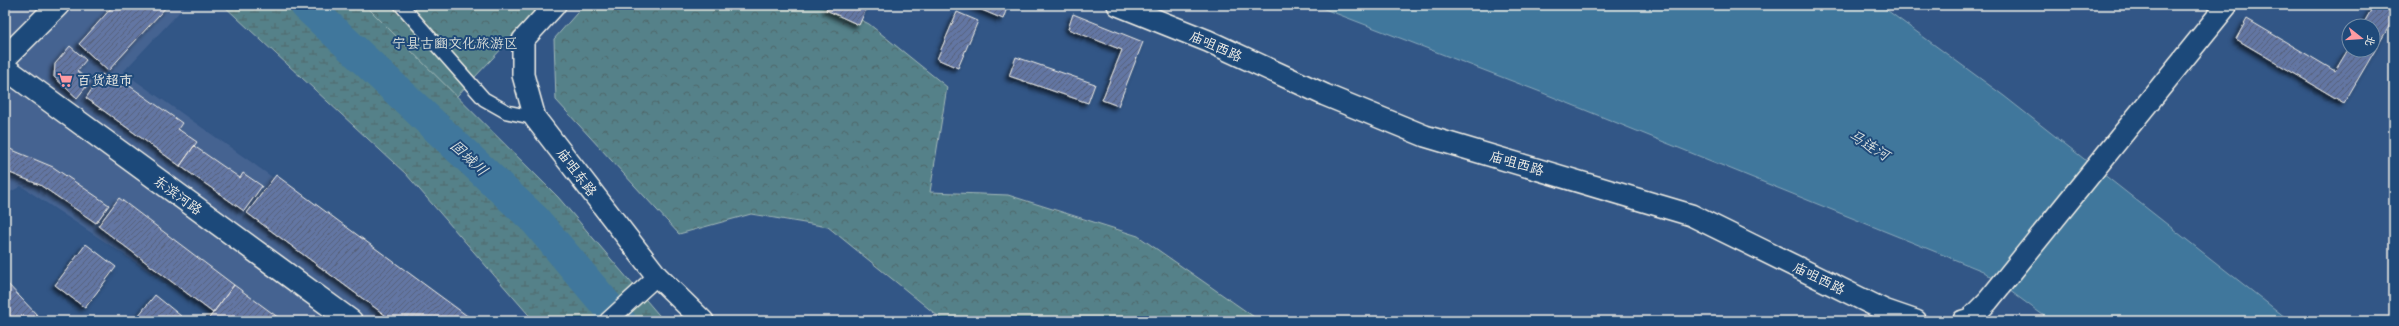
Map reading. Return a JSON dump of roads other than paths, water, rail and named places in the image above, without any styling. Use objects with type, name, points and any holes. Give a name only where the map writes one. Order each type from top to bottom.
[{"type":"main road","points":[[5,58],[58,5]]},
{"type":"main road","name":"东滨河路","points":[[5,68],[351,321]]},
{"type":"street","points":[[401,5],[484,99],[507,112],[535,118]]},
{"type":"street","name":"庙咀东路","points":[[555,5],[523,40],[523,75],[535,118],[657,276],[703,321]]},
{"type":"street","name":"庙咀西路","points":[[1118,5],[1208,41],[1325,95],[1424,136],[1691,215],[1884,310],[1916,321]]},
{"type":"street","points":[[1963,321],[1970,319],[1988,301],[2227,5]]},
{"type":"street","points":[[608,321],[657,276]]},
{"type":"water","name":"马连河","points":[[1314,5],[1880,5],[2004,96],[2290,321],[2051,321],[1983,271],[1538,91]]},
{"type":"waterway","name":"固城川","points":[[306,5],[535,220],[620,321]]},
{"type":"place","name":"百货超市","points":[[65,80]]},
{"type":"park label","name":"宁县古豳文化旅游区","points":[[455,43]]}]
